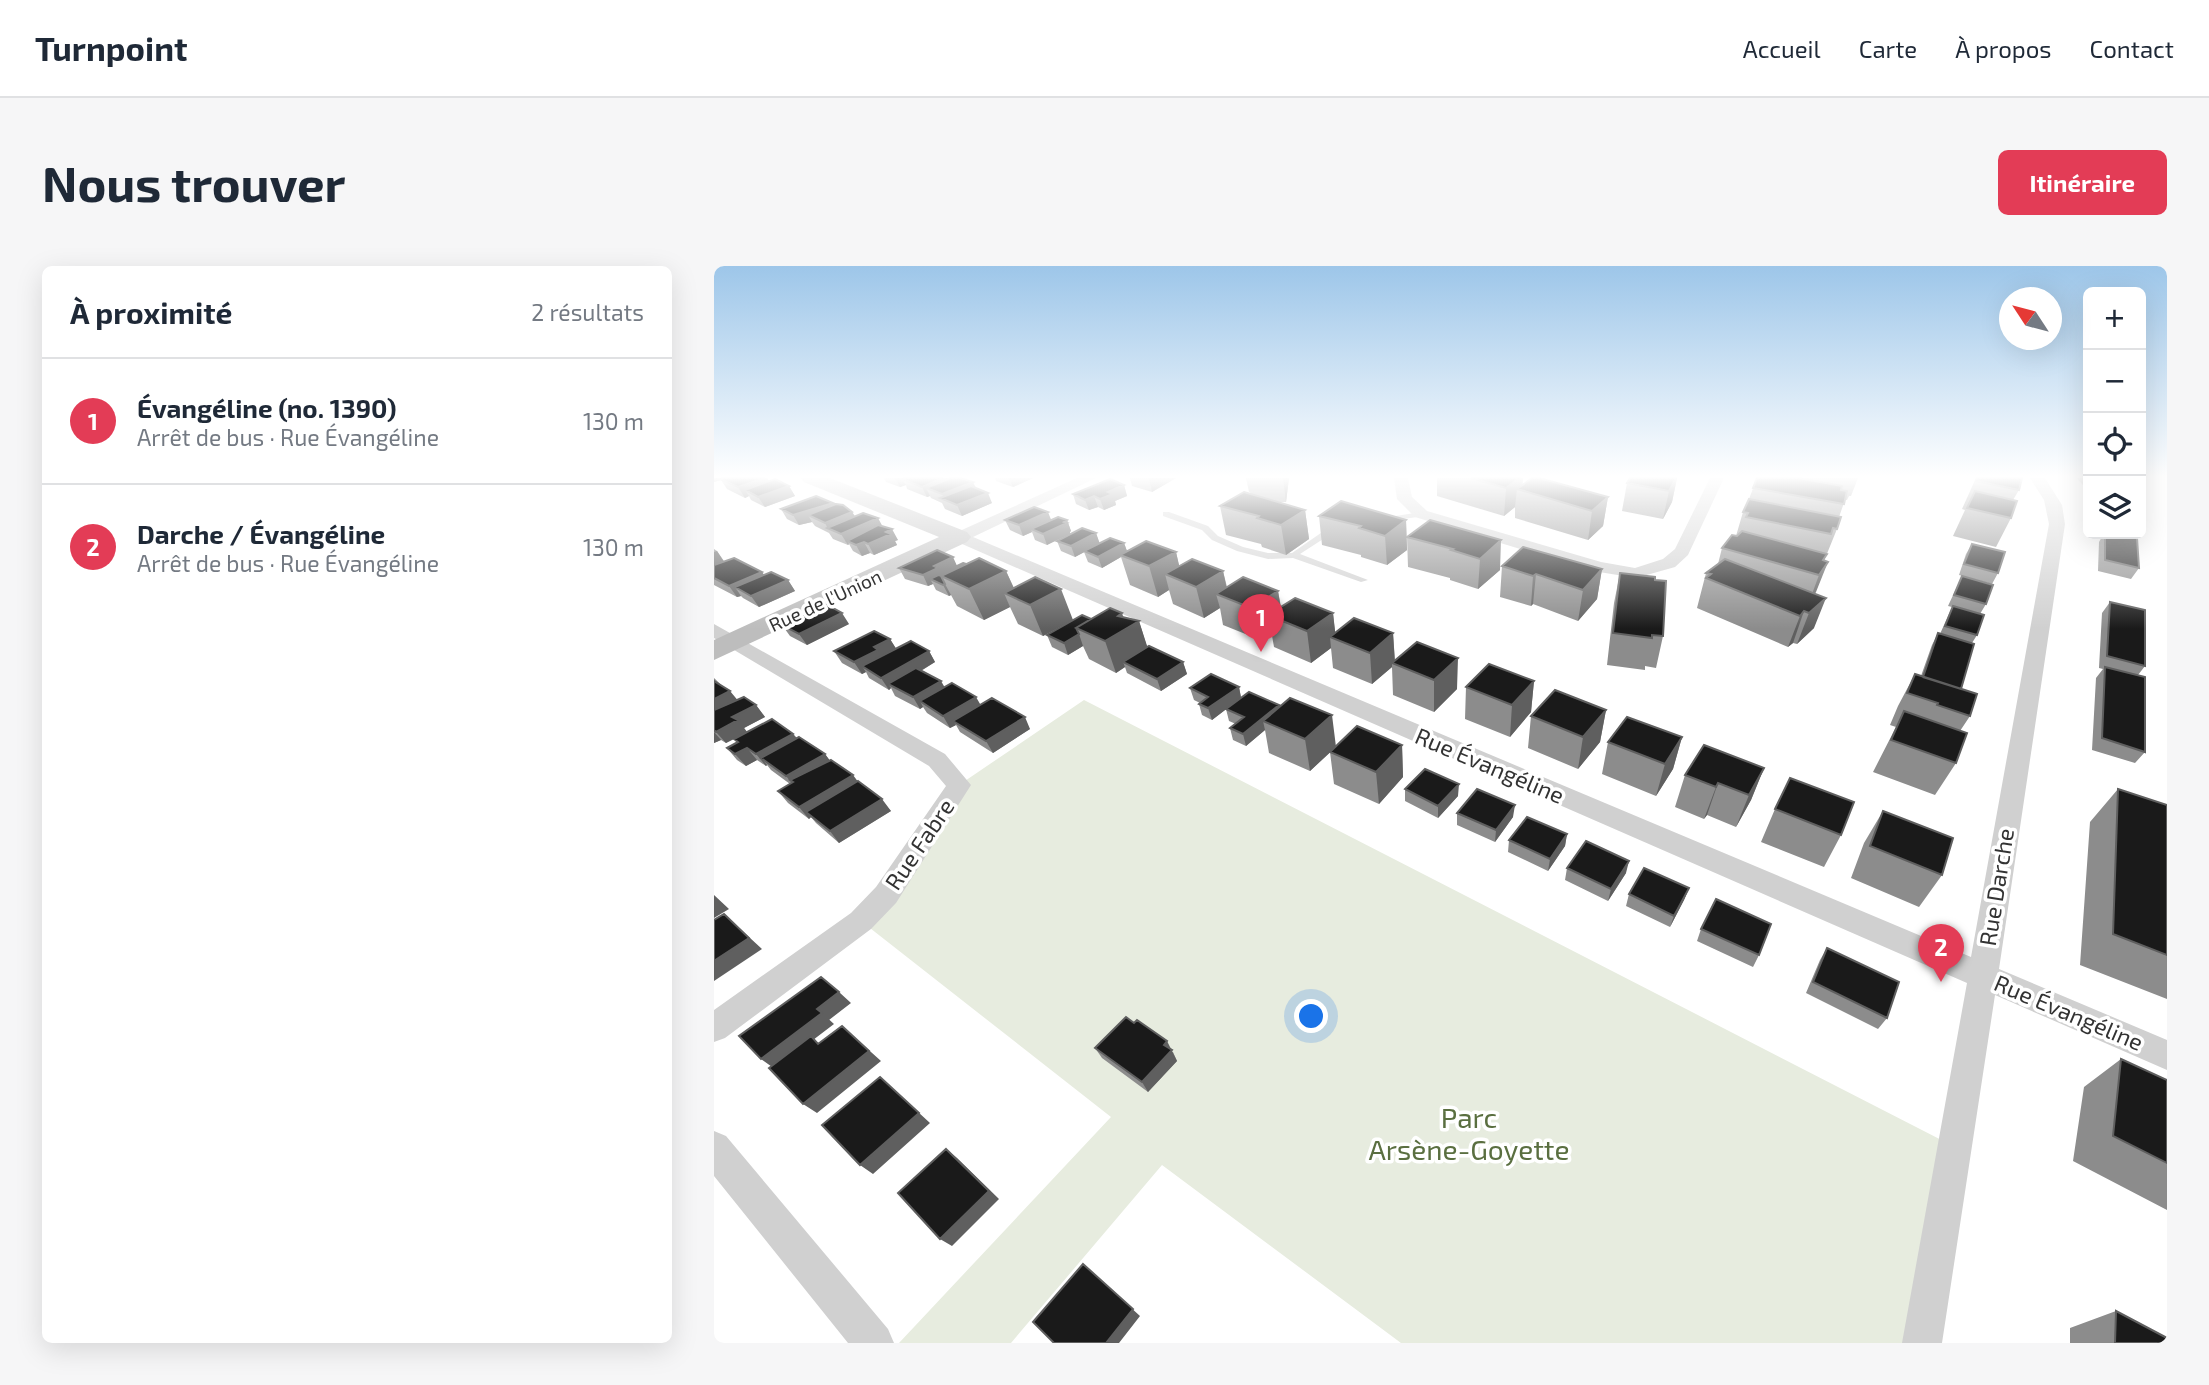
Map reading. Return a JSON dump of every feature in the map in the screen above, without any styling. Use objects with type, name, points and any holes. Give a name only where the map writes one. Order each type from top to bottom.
[{"type":"street","name":"Rue Évangéline","points":[[936,528],[2167,1055]]},
{"type":"street","name":"Rue de l'Union","points":[[721,641],[977,528]]},
{"type":"street","points":[[1469,528],[1599,567],[1636,573],[1669,563],[1682,551],[1693,528]]},
{"type":"street","name":"Rue Darche","points":[[1922,1343],[1957,1148],[1982,975],[2056,528]]},
{"type":"street","name":"Rue Fabre","points":[[714,1028],[861,921],[886,895],[959,785],[937,760],[721,641]]},
{"type":"street","points":[[714,1148],[874,1343]]},
{"type":"lane","points":[[1205,528],[1215,538],[1240,549],[1268,556],[1294,555],[1364,580]]},
{"type":"lane","points":[[1294,555],[1333,528]]},
{"type":"green space","name":"Parc Arsène-Goyette","points":[[1084,700],[1957,1148],[1922,1343],[1401,1343],[1162,1165],[1011,1343],[899,1343],[1111,1117],[861,921],[959,785]]},
{"type":"building","points":[[828,528],[854,528],[841,534]]},
{"type":"building","points":[[872,528],[892,529],[886,532],[891,534],[868,544],[864,542],[856,545],[847,541]]},
{"type":"building","points":[[1033,528],[1056,528],[1043,534]]},
{"type":"building","points":[[1082,528],[1096,533],[1071,546],[1057,541]]},
{"type":"building","points":[[1360,528],[1395,528],[1385,536]]},
{"type":"building","points":[[1419,528],[1459,528],[1501,540],[1480,559],[1407,537]]},
{"type":"building","points":[[1802,528],[1833,528],[1831,534]]},
{"type":"building","points":[[1742,531],[1827,554],[1823,560],[1828,562],[1819,575],[1722,548],[1732,535],[1737,536]]},
{"type":"building","points":[[1110,538],[1124,543],[1098,557],[1084,551]]},
{"type":"building","points":[[2105,539],[2137,539],[2139,568],[2105,560]]},
{"type":"building","points":[[1146,541],[1176,552],[1149,566],[1120,555]]},
{"type":"building","points":[[1972,544],[2005,552],[1998,573],[1964,564]]},
{"type":"building","points":[[1523,547],[1602,569],[1583,590],[1502,566]]},
{"type":"building","points":[[937,550],[953,557],[923,575],[899,568]]},
{"type":"building","points":[[734,558],[762,572],[729,586],[714,578],[714,565]]},
{"type":"building","points":[[979,558],[1006,571],[969,589],[941,576]]},
{"type":"building","points":[[1192,559],[1223,571],[1196,587],[1165,574]]},
{"type":"building","points":[[1725,559],[1826,598],[1809,613],[1804,611],[1800,616],[1706,578],[1711,574],[1706,573]]},
{"type":"building","points":[[966,564],[941,576],[945,584],[943,585],[930,579]]},
{"type":"building","points":[[771,572],[788,580],[751,596],[735,587]]},
{"type":"building","points":[[1620,573],[1666,581],[1663,636],[1652,635],[1652,638],[1613,633]]},
{"type":"building","points":[[1962,576],[1993,585],[1986,604],[1954,595]]},
{"type":"building","points":[[1035,577],[1061,589],[1030,605],[1004,593]]},
{"type":"building","points":[[1243,577],[1278,591],[1251,608],[1216,594]]},
{"type":"building","points":[[1295,598],[1333,613],[1307,631],[1268,615]]},
{"type":"building","points":[[2110,602],[2145,610],[2145,666],[2107,656]]},
{"type":"building","points":[[826,604],[842,613],[799,634],[782,625]]},
{"type":"building","points":[[1953,606],[1984,615],[1977,635],[1945,626]]},
{"type":"building","points":[[1110,608],[1122,613],[1118,616],[1139,621],[1105,641],[1076,628]]},
{"type":"building","points":[[1082,615],[1091,619],[1076,628],[1079,634],[1064,643],[1047,635]]},
{"type":"building","points":[[1354,618],[1393,633],[1370,653],[1330,637]]},
{"type":"building","points":[[874,631],[890,639],[874,647],[878,650],[854,662],[834,651]]},
{"type":"building","points":[[1938,633],[1974,644],[1961,689],[1923,677]]},
{"type":"building","points":[[911,641],[929,651],[881,678],[862,666]]},
{"type":"building","points":[[1417,642],[1458,658],[1434,680],[1392,663]]},
{"type":"building","points":[[1149,646],[1183,662],[1157,679],[1123,662]]},
{"type":"building","points":[[1489,664],[1534,681],[1512,705],[1466,687]]},
{"type":"building","points":[[2105,667],[2145,677],[2145,752],[2102,738]]},
{"type":"building","points":[[916,668],[941,681],[913,697],[888,684]]},
{"type":"building","points":[[1211,674],[1239,687],[1208,708],[1199,704],[1208,697],[1190,688]]},
{"type":"building","points":[[1915,674],[1977,694],[1970,716],[1907,693]]},
{"type":"building","points":[[714,681],[730,691],[714,699]]},
{"type":"building","points":[[952,683],[976,697],[943,716],[920,701]]},
{"type":"building","points":[[1555,690],[1606,710],[1583,737],[1531,716]]},
{"type":"building","points":[[1249,692],[1279,705],[1243,734],[1230,728],[1244,717],[1226,709]]},
{"type":"building","points":[[744,697],[756,705],[732,717],[738,720],[716,732],[714,710]]},
{"type":"building","points":[[992,698],[1025,717],[986,741],[953,721]]},
{"type":"building","points":[[1290,698],[1332,715],[1305,739],[1263,721]]},
{"type":"building","points":[[1904,711],[1967,733],[1956,763],[1891,740]]},
{"type":"building","points":[[1627,717],[1682,737],[1665,764],[1608,742]]},
{"type":"building","points":[[772,719],[793,734],[756,754],[747,748],[735,754],[727,748],[738,742],[734,739]]},
{"type":"building","points":[[1357,726],[1402,745],[1376,772],[1330,752]]},
{"type":"building","points":[[799,737],[825,754],[786,776],[761,758]]},
{"type":"building","points":[[1704,745],[1764,768],[1749,795],[1718,783],[1716,787],[1685,775]]},
{"type":"building","points":[[831,760],[853,775],[799,807],[778,791],[793,782],[790,780]]},
{"type":"building","points":[[1425,769],[1459,784],[1438,806],[1405,789]]},
{"type":"building","points":[[1790,778],[1854,802],[1841,835],[1775,809]]},
{"type":"building","points":[[858,781],[882,799],[830,831],[806,812]]},
{"type":"building","points":[[1477,789],[1515,805],[1496,830],[1457,813]]},
{"type":"building","points":[[2118,789],[2167,805],[2167,955],[2113,934]]},
{"type":"building","points":[[1883,811],[1953,838],[1942,875],[1870,846]]},
{"type":"building","points":[[1527,817],[1567,834],[1550,859],[1509,840]]},
{"type":"building","points":[[1586,841],[1629,861],[1611,889],[1567,868]]},
{"type":"building","points":[[1644,868],[1689,888],[1674,916],[1629,894]]},
{"type":"building","points":[[1716,899],[1771,924],[1759,955],[1701,929]]},
{"type":"building","points":[[724,914],[749,938],[714,961],[714,920]]},
{"type":"building","points":[[1827,948],[1899,982],[1887,1018],[1813,982]]},
{"type":"building","points":[[821,977],[839,992],[817,1009],[822,1013],[761,1059],[739,1036]]},
{"type":"building","points":[[1126,1017],[1134,1023],[1137,1020],[1167,1041],[1164,1045],[1172,1050],[1142,1082],[1095,1048]]},
{"type":"building","points":[[842,1026],[869,1051],[803,1104],[769,1068],[811,1036],[818,1044]]},
{"type":"building","points":[[2121,1059],[2167,1080],[2167,1163],[2113,1136]]},
{"type":"building","points":[[880,1077],[919,1113],[860,1165],[822,1125]]},
{"type":"building","points":[[946,1149],[989,1191],[940,1239],[898,1193]]},
{"type":"building","points":[[1083,1264],[1133,1309],[1106,1343],[1054,1343],[1033,1322]]},
{"type":"building","points":[[2116,1311],[2167,1338],[2167,1343],[2115,1343]]},
{"type":"place","name":"Évangéline (no. 1390)","points":[[1261,652]]},
{"type":"place","name":"Darche / Évangéline","points":[[1941,982]]}]
